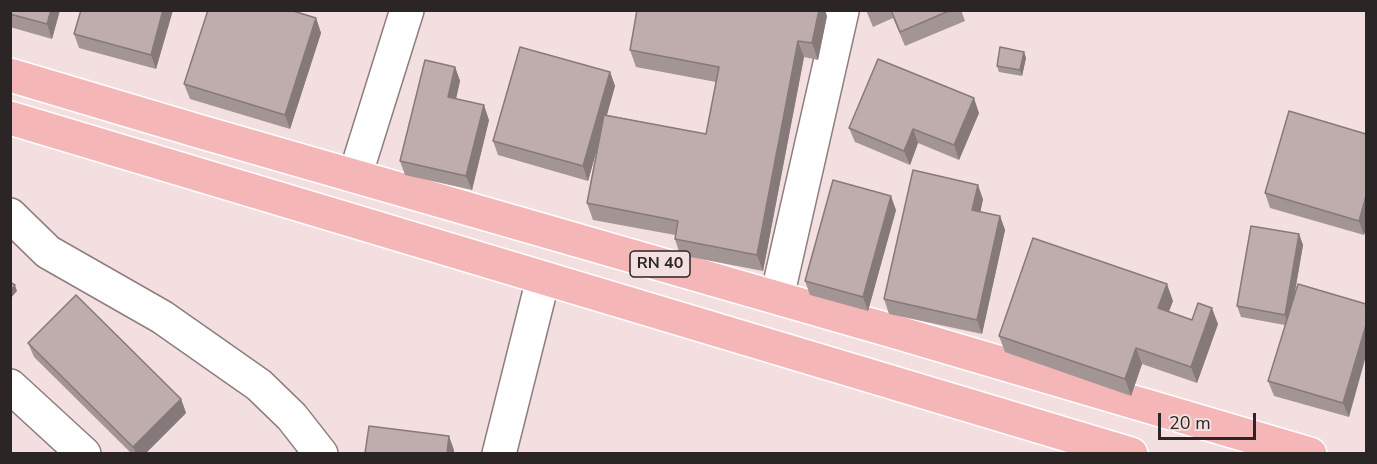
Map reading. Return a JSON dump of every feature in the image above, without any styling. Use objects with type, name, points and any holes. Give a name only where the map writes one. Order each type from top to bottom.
[{"type":"highway","name":"RN 40","points":[[10,75],[1310,453]]},
{"type":"highway","name":"RN 40","points":[[10,118],[1131,453]]},
{"type":"street","points":[[355,176],[406,10]]},
{"type":"street","points":[[777,297],[842,11]]},
{"type":"street","points":[[10,215],[48,252],[162,317],[259,386],[292,417],[321,453]]},
{"type":"street","points":[[499,453],[543,279]]},
{"type":"street","points":[[10,386],[84,453]]},
{"type":"building","points":[[10,10],[51,10],[47,24],[10,14]]},
{"type":"building","points":[[81,10],[163,10],[151,55],[74,34]]},
{"type":"building","points":[[208,10],[290,10],[316,18],[285,115],[184,84]]},
{"type":"building","points":[[637,10],[819,10],[812,43],[798,41],[757,255],[675,239],[678,221],[587,203],[604,115],[706,134],[719,67],[630,50]]},
{"type":"building","points":[[891,10],[951,10],[900,32]]},
{"type":"building","points":[[520,47],[610,72],[583,166],[493,141]]},
{"type":"building","points":[[1000,47],[1024,52],[1020,70],[997,66]]},
{"type":"building","points":[[878,59],[974,98],[954,145],[913,129],[904,151],[849,128]]},
{"type":"building","points":[[425,60],[455,67],[448,97],[484,105],[466,176],[400,161]]},
{"type":"building","points":[[1289,111],[1366,134],[1366,196],[1359,221],[1265,193]]},
{"type":"building","points":[[913,170],[978,185],[972,210],[1000,216],[977,320],[884,299]]},
{"type":"building","points":[[833,180],[891,196],[863,297],[805,281]]},
{"type":"building","points":[[1251,226],[1299,234],[1285,315],[1237,306]]},
{"type":"building","points":[[1033,238],[1167,284],[1158,308],[1192,320],[1198,303],[1212,308],[1191,367],[1136,348],[1125,379],[999,336]]},
{"type":"building","points":[[1298,284],[1366,304],[1366,325],[1343,403],[1268,381]]},
{"type":"building","points":[[76,295],[181,399],[133,447],[28,343]]},
{"type":"building","points":[[369,426],[449,436],[447,453],[365,453]]}]
